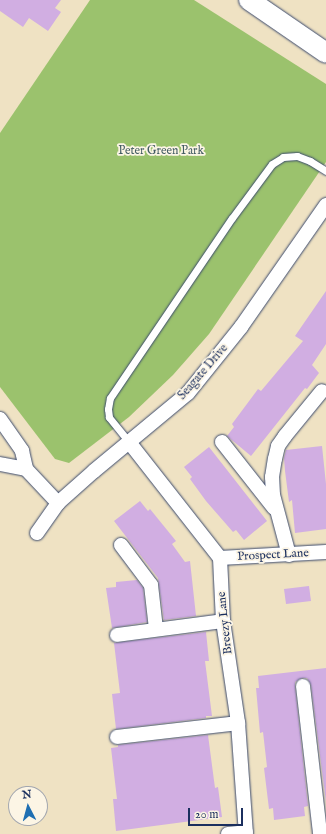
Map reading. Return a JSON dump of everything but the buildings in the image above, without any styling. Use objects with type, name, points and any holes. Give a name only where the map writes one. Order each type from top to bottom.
[{"type":"street","points":[[249,0],[326,53]]},
{"type":"street","name":"Seagate Drive","points":[[37,533],[58,504],[188,393],[241,327],[326,205]]},
{"type":"street","points":[[289,555],[273,495],[272,477],[278,446],[284,436],[322,391]]},
{"type":"street","points":[[0,419],[22,451],[26,469],[58,504]]},
{"type":"street","points":[[129,442],[220,558]]},
{"type":"street","points":[[222,442],[276,510]]},
{"type":"street","points":[[0,464],[26,469]]},
{"type":"street","points":[[121,546],[151,585],[156,629]]},
{"type":"street","name":"Prospect Lane","points":[[220,558],[326,552]]},
{"type":"street","name":"Breezy Lane","points":[[220,558],[223,621],[238,723],[246,833]]},
{"type":"street","points":[[117,635],[223,621]]},
{"type":"street","points":[[303,686],[320,834]]},
{"type":"street","points":[[117,737],[238,723]]},
{"type":"street","points":[[228,834],[246,833]]},
{"type":"lane","points":[[129,442],[109,417],[108,409],[110,398],[232,218],[272,164],[283,157],[297,156],[326,170]]},
{"type":"green space","name":"Peter Green Park","points":[[90,0],[194,0],[326,84],[326,162],[209,334],[173,375],[129,417],[69,463],[55,459],[0,387],[0,133]]}]
